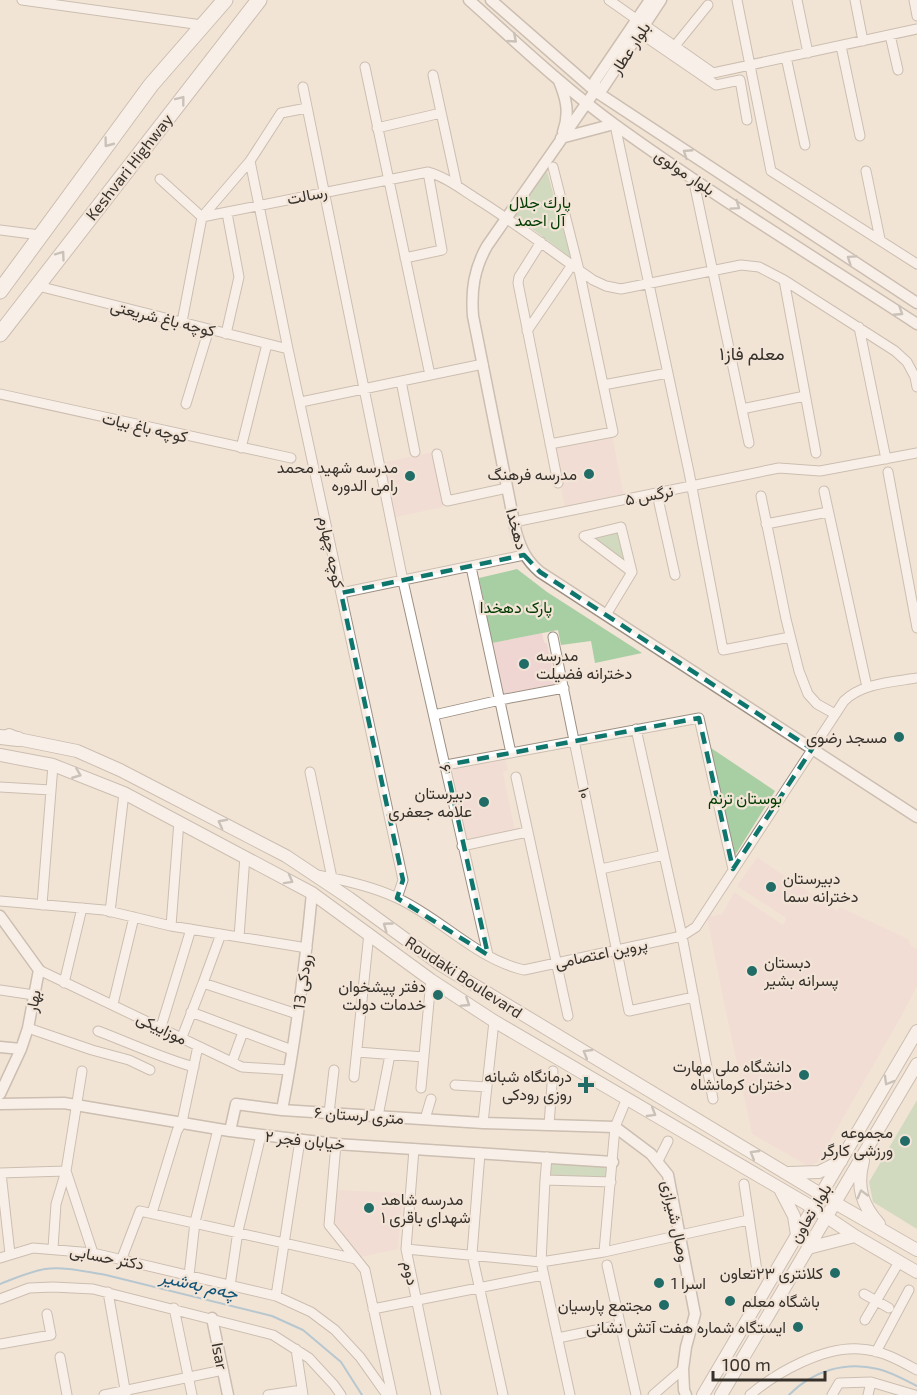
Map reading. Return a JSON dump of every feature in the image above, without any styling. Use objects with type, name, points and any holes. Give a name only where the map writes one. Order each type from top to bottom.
[{"type":"highway","name":"Keshvari Highway","points":[[0,291],[151,85],[225,0]]},
{"type":"highway","name":"Keshvari Highway","points":[[0,334],[259,0]]},
{"type":"main road","points":[[202,25],[217,0]]},
{"type":"main road","name":"Roudaki Boulevard","points":[[0,731],[18,739],[76,751],[120,770],[286,856],[441,964],[835,1203],[917,1250]]},
{"type":"main road","points":[[0,736],[18,739]]},
{"type":"main road","name":"Roudaki Boulevard","points":[[0,755],[53,765],[124,793],[312,893],[431,980],[494,1021],[826,1216]]},
{"type":"main road","points":[[431,980],[441,964]]},
{"type":"main road","name":"بلوار تعاون","points":[[703,1395],[917,1031]]},
{"type":"main road","name":"بلوار تعاون","points":[[721,1395],[917,1064]]},
{"type":"main road","points":[[866,1150],[860,1172],[860,1191],[869,1211],[886,1232]]},
{"type":"main road","points":[[786,1173],[819,1172],[842,1161]]},
{"type":"main road","points":[[781,1190],[794,1216],[797,1235]]},
{"type":"main road","points":[[826,1216],[855,1236],[917,1272]]},
{"type":"main road","points":[[808,1248],[855,1236]]},
{"type":"street","points":[[22,0],[202,25]]},
{"type":"street","name":"بلوار مولوی","points":[[469,0],[587,104],[614,124],[750,216],[917,324]]},
{"type":"street","name":"بلوار مولوی","points":[[491,0],[595,91],[917,303]]},
{"type":"street","points":[[609,0],[716,85],[740,80],[747,120]]},
{"type":"street","name":"بلوار عطار","points":[[640,26],[650,0]]},
{"type":"street","name":"بلوار عطار","points":[[587,104],[595,91],[603,88],[640,26],[661,0]]},
{"type":"street","points":[[737,0],[771,171],[917,264]]},
{"type":"street","points":[[797,0],[808,53]]},
{"type":"street","points":[[855,0],[863,41]]},
{"type":"street","points":[[914,0],[917,16]]},
{"type":"street","points":[[674,47],[708,4]]},
{"type":"street","points":[[640,26],[714,73],[917,29]]},
{"type":"street","points":[[890,35],[898,70]]},
{"type":"street","points":[[841,46],[860,136]]},
{"type":"street","points":[[786,57],[805,145]]},
{"type":"street","points":[[364,67],[430,375]]},
{"type":"street","points":[[433,75],[457,186]]},
{"type":"street","points":[[557,78],[564,92],[568,111],[561,138],[614,124],[650,283],[691,487],[779,468],[820,471],[917,453]]},
{"type":"street","name":"۶","points":[[303,87],[403,582],[488,955]]},
{"type":"street","name":"دهخدا","points":[[587,104],[507,217],[482,256],[472,282],[473,316],[514,522],[524,555],[540,572],[917,817]]},
{"type":"street","points":[[182,322],[202,217],[250,161],[281,113],[307,108]]},
{"type":"street","points":[[377,128],[441,113]]},
{"type":"street","name":"کوچه چهارم","points":[[250,161],[288,349],[403,880],[397,898]]},
{"type":"street","points":[[550,444],[613,432],[553,166]]},
{"type":"street","points":[[866,171],[880,239]]},
{"type":"street","points":[[405,258],[442,250],[428,172],[457,186],[507,217],[600,284],[621,289],[741,265],[759,267],[784,280],[895,351],[907,362],[915,377],[917,387]]},
{"type":"street","name":"رسالت","points":[[202,217],[428,172]]},
{"type":"street","points":[[160,179],[202,217]]},
{"type":"street","points":[[695,187],[749,443]]},
{"type":"street","points":[[226,334],[239,277],[227,213]]},
{"type":"street","points":[[0,230],[40,235]]},
{"type":"street","points":[[541,242],[519,277],[518,283],[558,483]]},
{"type":"street","points":[[527,330],[576,267]]},
{"type":"street","points":[[784,280],[816,453]]},
{"type":"street","name":"کوچه باغ شریعتی","points":[[38,286],[288,349]]},
{"type":"street","points":[[859,327],[886,459]]},
{"type":"street","points":[[186,404],[209,329]]},
{"type":"street","points":[[241,448],[267,344]]},
{"type":"street","points":[[300,402],[483,364]]},
{"type":"street","points":[[603,385],[668,373]]},
{"type":"street","points":[[401,381],[415,452]]},
{"type":"street","name":"کوچه باغ بیات","points":[[0,394],[291,458]]},
{"type":"street","points":[[741,409],[805,396]]},
{"type":"street","points":[[437,454],[447,501],[507,488]]},
{"type":"street","points":[[888,472],[917,627]]},
{"type":"street","name":"نرگس ۵","points":[[514,522],[691,487],[723,650],[790,637]]},
{"type":"street","points":[[824,491],[867,687]]},
{"type":"street","points":[[657,494],[675,575]]},
{"type":"street","points":[[761,496],[799,671],[808,694],[817,704],[835,714]]},
{"type":"street","points":[[766,524],[828,512]]},
{"type":"street","points":[[606,615],[632,572],[621,527],[584,536],[632,572]]},
{"type":"street","points":[[341,593],[403,582],[524,555]]},
{"type":"street","points":[[471,567],[511,753]]},
{"type":"street","name":"۱۰","points":[[553,637],[629,1011],[693,997]]},
{"type":"street","points":[[682,936],[696,927],[835,714],[851,694],[867,687],[917,678]]},
{"type":"street","points":[[434,715],[564,688]]},
{"type":"street","points":[[446,765],[699,718],[733,869]]},
{"type":"street","points":[[636,729],[682,936],[713,1099]]},
{"type":"street","points":[[42,904],[53,765]]},
{"type":"street","points":[[310,772],[332,878]]},
{"type":"street","points":[[516,777],[568,1016]]},
{"type":"street","points":[[0,787],[51,790]]},
{"type":"street","points":[[110,912],[124,793]]},
{"type":"street","points":[[171,926],[179,821]]},
{"type":"street","points":[[462,846],[527,832]]},
{"type":"street","points":[[601,869],[664,855]]},
{"type":"street","points":[[239,937],[245,856]]},
{"type":"street","name":"پروین اعتصامی","points":[[315,875],[344,880],[397,898],[488,955],[508,966],[524,970],[682,936]]},
{"type":"street","name":"رودکی 13","points":[[282,1110],[307,948],[312,893]]},
{"type":"street","points":[[0,901],[110,912],[171,926],[307,948]]},
{"type":"street","points":[[64,983],[82,908]]},
{"type":"street","name":"بهار","points":[[0,916],[6,931],[39,970],[28,1028],[21,1050],[0,1094]]},
{"type":"street","points":[[113,1004],[134,917]]},
{"type":"street","points":[[161,1027],[191,929]]},
{"type":"street","points":[[354,1077],[369,933]]},
{"type":"street","points":[[182,1037],[221,934]]},
{"type":"street","name":"موزاییکی","points":[[39,970],[242,1067],[289,1070]]},
{"type":"street","points":[[421,1088],[431,980]]},
{"type":"street","points":[[203,983],[297,1014]]},
{"type":"street","points":[[0,990],[34,995]]},
{"type":"street","points":[[191,1012],[292,1050]]},
{"type":"street","points":[[494,1021],[483,1123],[615,1127]]},
{"type":"street","points":[[28,1028],[90,1050],[129,1060],[150,1070]]},
{"type":"street","points":[[98,1031],[140,1046],[164,1059],[194,1067]]},
{"type":"street","points":[[232,1062],[243,1032]]},
{"type":"street","points":[[152,1213],[177,1131],[182,1122],[198,1046]]},
{"type":"street","points":[[0,1047],[21,1050]]},
{"type":"street","points":[[357,1052],[424,1057]]},
{"type":"street","points":[[378,1116],[390,1055]]},
{"type":"street","points":[[329,1113],[334,1070]]},
{"type":"street","points":[[53,1248],[56,1203],[66,1171],[82,1071]]},
{"type":"street","points":[[549,1125],[553,1071]]},
{"type":"street","points":[[455,1085],[487,1087]]},
{"type":"street","points":[[604,1252],[615,1127],[627,1098]]},
{"type":"street","points":[[425,1119],[431,1099]]},
{"type":"street","name":"خیابان فجر ۲","points":[[0,1104],[64,1103],[230,1131],[336,1144],[613,1162]]},
{"type":"street","name":"۶ متری لرستان","points":[[230,1131],[236,1104],[282,1110],[483,1123]]},
{"type":"street","name":"وصال شیرازی","points":[[615,1127],[658,1161],[668,1175],[695,1314],[686,1347],[684,1369],[686,1395]]},
{"type":"street","points":[[189,1276],[195,1222],[218,1129]]},
{"type":"street","points":[[230,1286],[238,1231],[261,1135]]},
{"type":"street","points":[[276,1296],[300,1140]]},
{"type":"street","points":[[658,1161],[668,1141]]},
{"type":"street","points":[[336,1144],[329,1225],[365,1270],[392,1395]]},
{"type":"street","name":"دوم","points":[[414,1149],[406,1249],[436,1395]]},
{"type":"street","points":[[480,1153],[472,1254],[503,1395]]},
{"type":"street","points":[[547,1157],[541,1262],[570,1395]]},
{"type":"street","points":[[10,1254],[0,1173],[66,1171]]},
{"type":"street","points":[[66,1171],[93,1253]]},
{"type":"street","points":[[545,1180],[611,1182]]},
{"type":"street","points":[[744,1184],[757,1271]]},
{"type":"street","points":[[122,1258],[140,1211],[356,1259]]},
{"type":"street","points":[[406,1249],[541,1262],[604,1252],[748,1220]]},
{"type":"street","name":"دکتر حسابی","points":[[0,1258],[33,1248],[93,1253],[276,1296],[311,1312],[335,1330],[360,1357],[387,1395]]},
{"type":"street","points":[[865,1320],[899,1262]]},
{"type":"street","points":[[608,1265],[636,1395]]},
{"type":"street","points":[[373,1309],[543,1275]]},
{"type":"street","points":[[0,1299],[29,1288],[93,1289],[213,1318],[273,1335],[309,1358],[341,1395]]},
{"type":"street","points":[[876,1352],[909,1290]]},
{"type":"street","points":[[108,1292],[126,1393]]},
{"type":"street","points":[[864,1294],[889,1308]]},
{"type":"street","points":[[174,1308],[192,1395]]},
{"type":"street","points":[[0,1344],[51,1335],[47,1314]]},
{"type":"street","name":"Isar","points":[[213,1318],[228,1395]]},
{"type":"street","points":[[558,1338],[621,1325]]},
{"type":"street","points":[[750,1395],[780,1374],[813,1358],[838,1350],[859,1348],[876,1352],[891,1356],[917,1370]]},
{"type":"street","points":[[268,1395],[303,1393],[296,1349]]},
{"type":"street","points":[[60,1357],[67,1395]]},
{"type":"street","points":[[653,1395],[684,1369]]},
{"type":"street","points":[[104,1395],[126,1393],[223,1370]]},
{"type":"street","points":[[868,1395],[871,1382]]},
{"type":"street","points":[[832,1395],[839,1383],[871,1382],[893,1392],[915,1395]]},
{"type":"highlighted area","points":[[524,555],[540,572],[812,749],[733,869],[699,718],[446,765],[488,955],[397,898],[403,880],[341,593]]},
{"type":"shaded area","name":"مدرسه فرهنگ","points":[[612,434],[624,497],[565,508],[553,451],[558,444]]},
{"type":"shaded area","name":"مدرسه شهید محمد رامی الدوره","points":[[432,452],[443,507],[392,518],[390,491],[386,489],[381,463]]},
{"type":"shaded area","name":"مدرسه دخترانه فضيلت","points":[[542,633],[544,642],[547,644],[556,684],[502,694],[492,643]]},
{"type":"shaded area","name":"دبیرستان علامه جعفری","points":[[505,757],[508,770],[503,772],[515,831],[467,841],[452,768]]},
{"type":"shaded area","points":[[757,857],[837,911],[840,907],[908,939],[911,946],[917,949],[917,986],[818,1162],[808,1166],[752,1134],[707,917],[722,914],[734,892],[783,925],[786,918],[737,886]]},
{"type":"shaded area","name":"مدرسه شاهد شهدای باقری ۱","points":[[337,1190],[403,1193],[398,1249],[361,1257],[334,1224]]},
{"type":"green space","name":"پارك جلال آل احمد","points":[[547,171],[571,258],[515,216]]},
{"type":"green space","points":[[619,530],[628,565],[591,537]]},
{"type":"green space","name":"پارک دهخدا","points":[[517,569],[547,592],[642,653],[595,663],[591,641],[561,645],[558,630],[492,643],[479,578]]},
{"type":"green space","name":"بوستان ترنم","points":[[711,748],[775,791],[734,857]]},
{"type":"green space","name":"مجموعه ورزشی کارگر","points":[[917,1100],[917,1229],[873,1202],[869,1182]]},
{"type":"green space","points":[[550,1161],[609,1164],[609,1179],[549,1176]]},
{"type":"waterway","name":"چەم بەشیر","points":[[0,1284],[39,1270],[68,1269],[106,1275],[272,1316],[303,1330],[341,1362],[362,1395]]},
{"type":"waterway","name":"چەم بەشیر","points":[[789,1395],[819,1374],[853,1366],[883,1370],[917,1386]]},
{"type":"place","name":"مدرسه فرهنگ","points":[[589,474]]},
{"type":"place","name":"مدرسه شهید محمد رامی الدوره","points":[[410,476]]},
{"type":"place","name":"مدرسه دخترانه فضيلت","points":[[524,664]]},
{"type":"place","name":"مسجد رضوی","points":[[899,737]]},
{"type":"place","name":"دبیرستان علامه جعفری","points":[[484,802]]},
{"type":"place","name":"دبیرستان دخترانه سما","points":[[771,887]]},
{"type":"place","name":"دبستان پسرانه بشير","points":[[752,971]]},
{"type":"place","name":"دفتر پیشخوان خدمات دولت","points":[[438,995]]},
{"type":"place","name":"دانشگاه ملی مهارت دختران کرمانشاه","points":[[804,1075]]},
{"type":"place","name":"درمانگاه شبانه روزی رودکی","points":[[586,1085]]},
{"type":"place","name":"مجموعه ورزشی کارگر","points":[[905,1141]]},
{"type":"place","name":"مدرسه شاهد شهدای باقری ۱","points":[[369,1208]]},
{"type":"place","name":"کلانتری ۲۳تعاون","points":[[835,1273]]},
{"type":"place","name":"اسرا 1","points":[[659,1283]]},
{"type":"place","name":"باشگاه معلم","points":[[730,1301]]},
{"type":"place","name":"مجتمع پارسیان","points":[[664,1305]]},
{"type":"place","name":"ایستگاه شماره هفت آتش نشانی","points":[[798,1327]]},
{"type":"district","name":"معلم فاز۱","points":[[752,354]]}]
